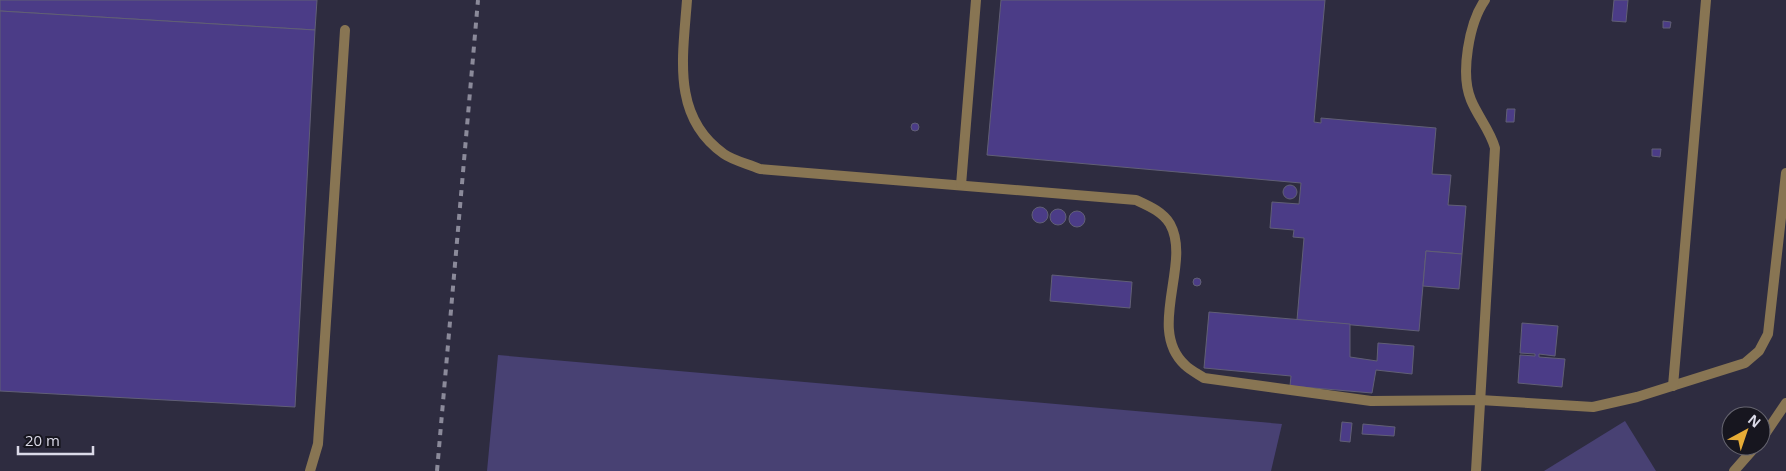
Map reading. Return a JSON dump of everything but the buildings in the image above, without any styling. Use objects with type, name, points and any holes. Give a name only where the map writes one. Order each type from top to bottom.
[{"type":"street","points":[[687,0],[682,72],[688,109],[704,136],[725,155],[760,169],[1136,200],[1161,213],[1170,224],[1176,240],[1168,332],[1175,351],[1184,365],[1204,378],[1371,401],[1480,400],[1593,406],[1637,397],[1746,363],[1759,351],[1768,334],[1786,173]]},
{"type":"street","points":[[961,185],[976,0]]},
{"type":"street","points":[[1476,471],[1495,148],[1492,136],[1470,98],[1467,81],[1469,34],[1476,12],[1485,0]]},
{"type":"street","points":[[1673,386],[1706,0]]},
{"type":"street","points":[[310,471],[318,444],[346,30]]},
{"type":"street","points":[[1771,425],[1786,403]]},
{"type":"street","points":[[1734,471],[1747,456]]},
{"type":"shaded area","points":[[498,355],[1282,424],[1271,471],[487,471]]},
{"type":"shaded area","points":[[1625,421],[1656,471],[1544,471]]},
{"type":"railway","points":[[437,471],[478,0]]}]
